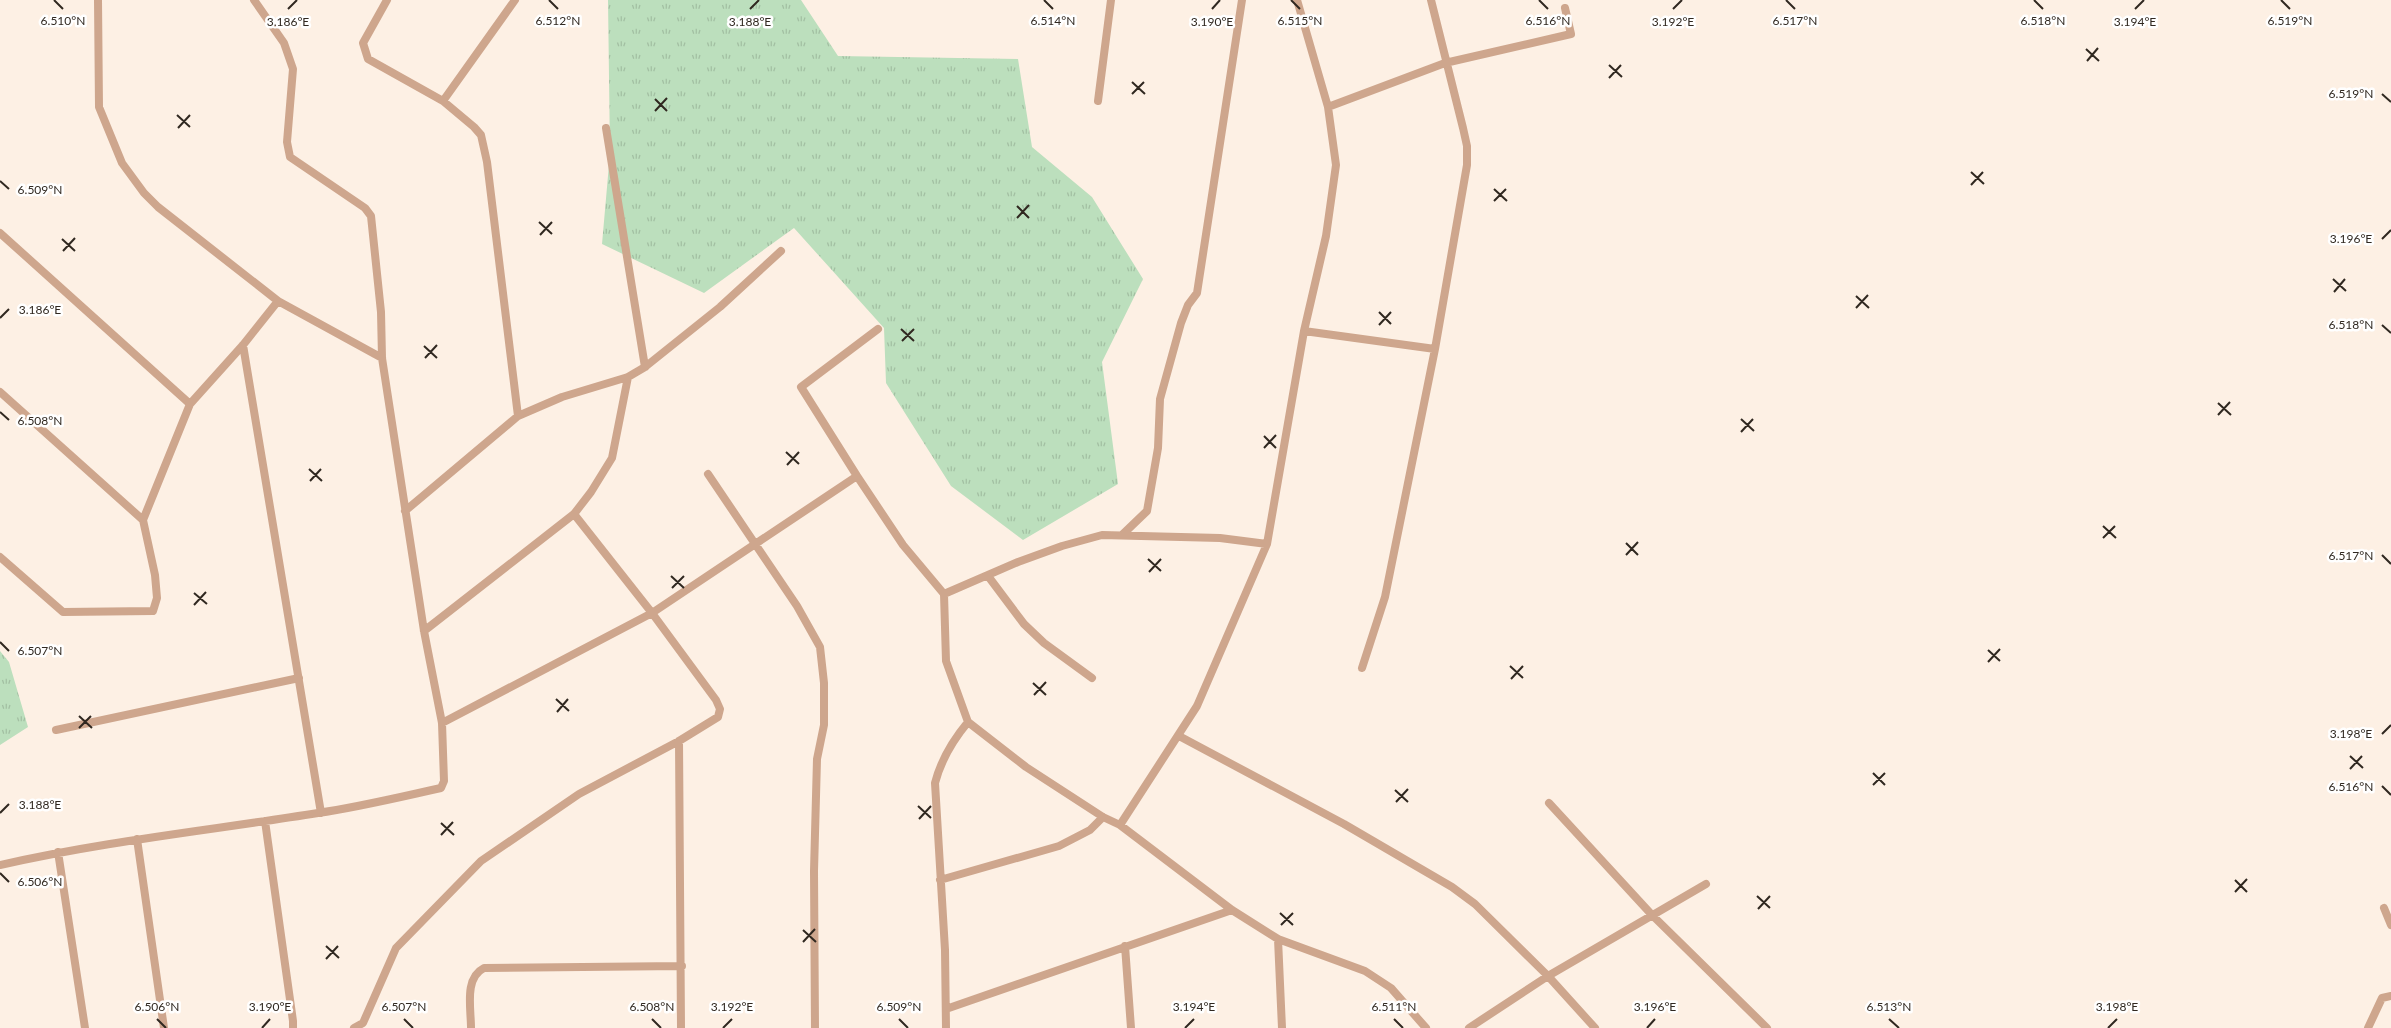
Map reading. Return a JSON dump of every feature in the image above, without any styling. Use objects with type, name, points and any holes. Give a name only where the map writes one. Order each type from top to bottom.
[{"type":"street","points":[[98,0],[99,107],[122,164],[144,193],[158,207],[278,301],[382,358]]},
{"type":"street","points":[[0,865],[58,852],[137,839],[321,813],[441,788],[444,781],[442,723],[424,630],[382,358],[381,312],[371,216],[365,208],[290,157],[287,142],[293,69],[284,43],[254,0]]},
{"type":"street","points":[[388,0],[364,43],[368,58],[443,101],[480,135],[487,162],[518,416]]},
{"type":"street","points":[[443,101],[515,0]]},
{"type":"street","points":[[1098,101],[1110,0]]},
{"type":"street","points":[[1122,535],[1147,511],[1158,448],[1160,399],[1188,305],[1197,293],[1242,0]]},
{"type":"street","points":[[1120,825],[1197,706],[1267,544],[1304,331],[1326,236],[1336,165],[1328,107],[1297,0]]},
{"type":"street","points":[[1362,668],[1385,597],[1435,349],[1467,165],[1467,146],[1431,0]]},
{"type":"street","points":[[1328,107],[1445,63],[1571,34],[1565,8]]},
{"type":"street","points":[[606,128],[645,367]]},
{"type":"street","points":[[0,233],[190,404]]},
{"type":"street","points":[[405,511],[518,416],[562,397],[628,377],[645,367],[720,307],[781,250]]},
{"type":"street","points":[[0,557],[63,612],[153,611],[157,598],[155,574],[143,520],[190,404],[243,345],[278,301]]},
{"type":"street","points":[[878,329],[801,387],[903,545],[944,594],[946,661],[968,722],[1026,767],[1103,817],[1120,825],[1232,910],[1278,939],[1365,971],[1391,988],[1426,1028]]},
{"type":"street","points":[[1304,331],[1435,349]]},
{"type":"street","points":[[243,345],[321,813]]},
{"type":"street","points":[[424,630],[574,514],[591,492],[612,458],[628,377]]},
{"type":"street","points":[[0,392],[143,520]]},
{"type":"street","points":[[708,474],[797,606],[820,647],[824,683],[824,717],[817,759],[814,871],[815,1028]]},
{"type":"street","points":[[442,723],[652,614],[857,476]]},
{"type":"street","points":[[354,1028],[363,1023],[396,948],[482,861],[579,794],[714,722],[718,717],[720,709],[716,700],[574,514]]},
{"type":"street","points":[[944,594],[1018,562],[1062,546],[1102,535],[1220,538],[1267,544]]},
{"type":"street","points":[[988,576],[1024,624],[1044,643],[1092,678]]},
{"type":"street","points":[[56,730],[300,678]]},
{"type":"street","points":[[946,1028],[945,950],[935,783],[942,761],[955,738],[968,722]]},
{"type":"street","points":[[1179,736],[1344,824],[1452,887],[1475,904],[1548,976],[1595,1028]]},
{"type":"street","points":[[679,741],[681,1028]]},
{"type":"street","points":[[1549,803],[1652,915],[1766,1028]]},
{"type":"street","points":[[940,880],[1058,846],[1090,830],[1103,817]]},
{"type":"street","points":[[265,822],[292,1011],[292,1028]]},
{"type":"street","points":[[137,839],[164,1028]]},
{"type":"street","points":[[58,852],[84,1028]]},
{"type":"street","points":[[1469,1028],[1548,976],[1637,926],[1652,915],[1706,884]]},
{"type":"street","points":[[2384,908],[2391,925]]},
{"type":"street","points":[[946,1009],[1232,910]]},
{"type":"street","points":[[1278,939],[1282,1028]]},
{"type":"street","points":[[1125,946],[1131,1028]]},
{"type":"street","points":[[471,1028],[471,982],[476,971],[484,968],[682,966]]},
{"type":"street","points":[[2368,1028],[2382,998],[2391,996]]},
{"type":"green space","points":[[608,0],[801,0],[838,56],[1018,59],[1032,147],[1092,197],[1143,279],[1102,362],[1118,484],[1023,540],[951,486],[886,383],[884,328],[794,228],[704,293],[602,244],[610,153]]},
{"type":"green space","points":[[0,651],[9,662],[28,727],[0,745]]}]
